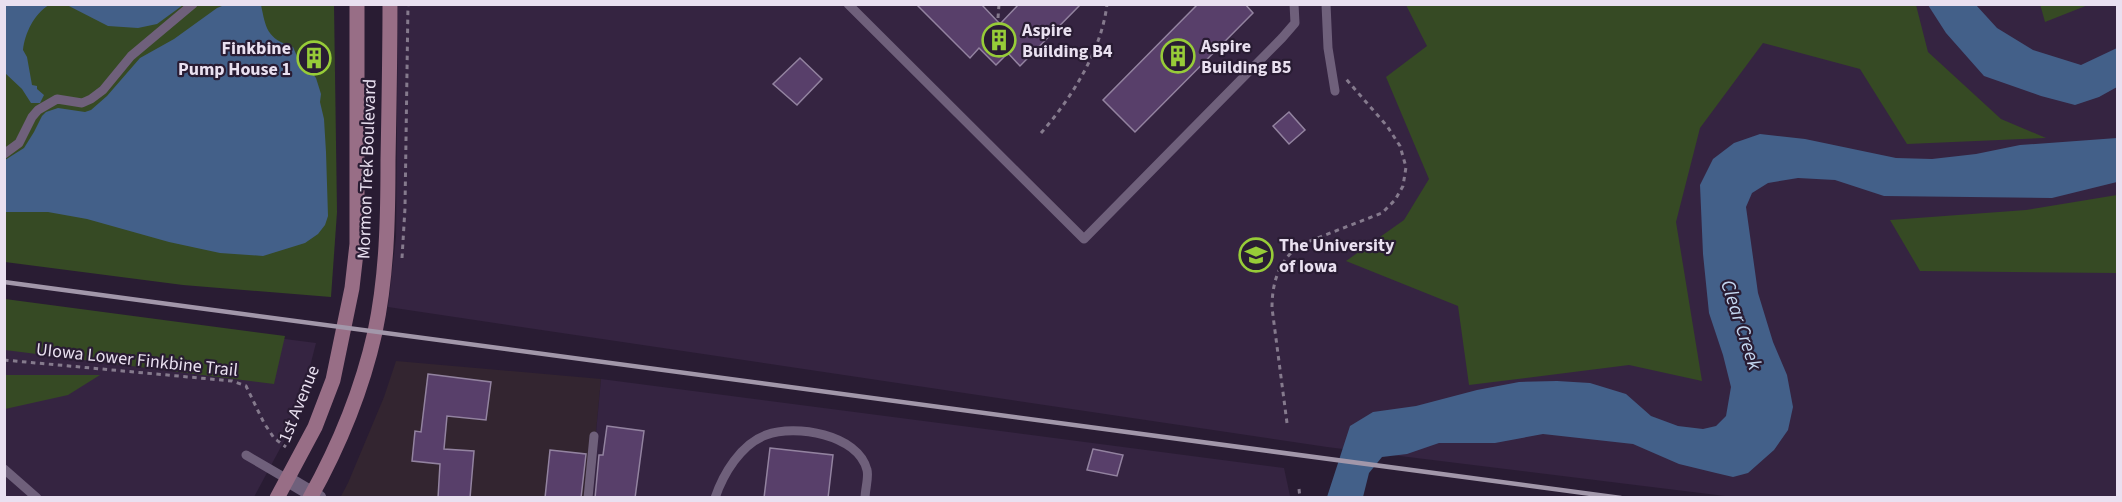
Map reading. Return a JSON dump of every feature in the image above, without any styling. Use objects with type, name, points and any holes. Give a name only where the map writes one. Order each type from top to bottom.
[{"type":"main road","name":"Mormon Trek Boulevard","points":[[346,321],[357,244],[357,4]]},
{"type":"main road","name":"Mormon Trek Boulevard","points":[[314,496],[340,440],[358,389],[374,333],[383,286],[388,210],[390,4]]},
{"type":"main road","name":"1st Avenue","points":[[277,498],[315,427],[333,381],[346,321]]},
{"type":"street","points":[[287,479],[314,496]]},
{"type":"lane","points":[[4,154],[20,143],[32,117],[38,110],[57,99],[82,103],[92,99],[103,90],[131,56],[192,4]]},
{"type":"lane","points":[[848,4],[1084,239],[1282,38],[1295,23],[1294,4]]},
{"type":"lane","points":[[1326,4],[1328,48],[1335,91]]},
{"type":"lane","points":[[715,498],[721,479],[739,454],[765,435],[789,430],[833,437],[856,450],[867,470],[865,498]]},
{"type":"lane","points":[[588,498],[594,436]]},
{"type":"lane","points":[[246,455],[287,479]]},
{"type":"lane","points":[[4,469],[37,498]]},
{"type":"path","points":[[998,18],[999,4]]},
{"type":"path","points":[[1041,133],[1070,96],[1086,66],[1101,32],[1107,4]]},
{"type":"path","points":[[1287,423],[1272,308],[1272,291],[1279,268],[1291,251],[1302,244],[1382,213],[1395,200],[1403,186],[1406,167],[1400,146],[1387,126],[1348,83],[1343,73]]},
{"type":"path","name":"UIowa Lower Finkbine Trail","points":[[4,360],[232,381],[246,386],[274,438],[298,460]]},
{"type":"path","points":[[1299,489],[1300,498]]},
{"type":"shaded area","name":"The University of Iowa","points":[[398,5],[2117,5],[2117,497],[1733,497],[1327,447],[388,307],[396,237]]},
{"type":"shaded area","points":[[5,303],[316,343],[297,417],[254,497],[5,498]]},
{"type":"shaded area","points":[[396,361],[601,379],[590,497],[340,498],[384,397]]},
{"type":"shaded area","points":[[601,379],[1284,468],[1290,496],[590,498]]},
{"type":"green space","points":[[2040,4],[2088,4],[2088,5],[2045,22]]},
{"type":"green space","points":[[5,5],[334,5],[337,212],[331,297],[183,285],[5,262]]},
{"type":"green space","points":[[1406,5],[1916,5],[1928,52],[2001,119],[2046,138],[1907,144],[1860,69],[1763,43],[1700,128],[1676,222],[1702,381],[1629,365],[1469,385],[1458,306],[1346,261],[1404,220],[1429,179],[1386,77],[1427,46]]},
{"type":"green space","points":[[2117,195],[2117,273],[1920,271],[1890,220],[2026,210]]},
{"type":"green space","points":[[5,299],[285,336],[274,384],[5,350]]},
{"type":"green space","points":[[4,375],[100,375],[68,395],[5,409]]},
{"type":"water","points":[[5,4],[49,5],[31,24],[23,50],[27,57],[32,85],[37,86],[37,89],[44,95],[40,103],[31,103],[22,89],[5,73]]},
{"type":"water","points":[[227,4],[261,5],[266,26],[272,36],[293,47],[300,63],[316,78],[321,94],[320,102],[324,119],[328,216],[318,234],[305,243],[263,256],[220,253],[169,242],[87,219],[48,212],[5,212],[5,160],[24,148],[46,112],[58,108],[85,112],[91,110],[107,96],[140,58],[174,39],[217,8]]},
{"type":"water","points":[[67,5],[183,5],[157,24],[138,28],[108,26]]},
{"type":"water","points":[[1928,5],[1976,5],[1997,28],[2033,50],[2081,65],[2117,48],[2117,87],[2099,97],[2075,105],[1984,76],[1946,33]]},
{"type":"water","name":"Clear Creek","points":[[1760,134],[1805,139],[1896,158],[1932,159],[1976,154],[2020,145],[2117,138],[2117,182],[2052,198],[1884,196],[1835,180],[1798,178],[1768,183],[1752,193],[1746,207],[1758,293],[1773,342],[1787,375],[1793,407],[1788,430],[1774,450],[1748,473],[1733,477],[1679,464],[1633,444],[1543,434],[1495,443],[1439,443],[1407,454],[1382,457],[1369,473],[1363,497],[1327,497],[1350,426],[1373,412],[1416,406],[1519,382],[1590,383],[1626,394],[1651,416],[1678,426],[1703,429],[1716,426],[1726,416],[1731,387],[1709,313],[1703,254],[1700,185],[1713,159],[1734,143]]},
{"type":"building","name":"Aspire Building B4","points":[[916,4],[981,4],[1000,24],[1019,4],[1081,4],[1020,66],[1008,53],[996,65],[979,48],[970,58]]},
{"type":"building","name":"Aspire Building B5","points":[[1198,4],[1245,4],[1253,13],[1135,132],[1103,100]]},
{"type":"building","name":"Finkbine Pump House 1","points":[[317,48],[324,64],[311,69],[305,53]]},
{"type":"building","points":[[800,58],[822,79],[797,105],[773,84]]},
{"type":"building","points":[[1289,112],[1305,130],[1289,144],[1273,126]]},
{"type":"building","points":[[428,374],[491,382],[486,420],[447,416],[444,449],[474,451],[470,498],[438,498],[440,464],[412,461],[415,431],[421,432]]},
{"type":"building","points":[[607,426],[644,431],[635,498],[595,498],[599,455],[603,455]]},
{"type":"building","points":[[770,448],[833,455],[828,498],[764,498]]},
{"type":"building","points":[[1093,449],[1123,455],[1117,476],[1087,470]]},
{"type":"building","points":[[550,450],[586,454],[581,498],[545,498]]},
{"type":"railway","points":[[4,282],[1621,498]]},
{"type":"place","name":"Aspire Building B4","points":[[999,40]]},
{"type":"place","name":"Aspire Building B5","points":[[1178,56]]},
{"type":"place","name":"Finkbine Pump House 1","points":[[314,58]]},
{"type":"place","name":"The University of Iowa","points":[[1256,255]]}]
